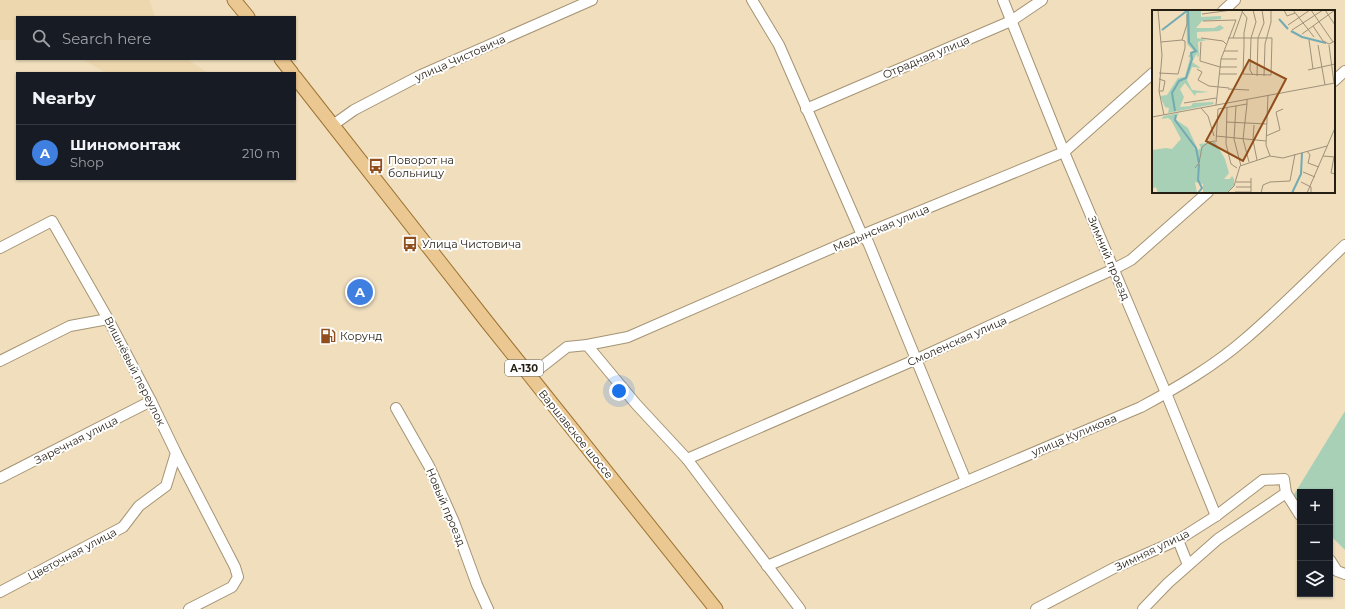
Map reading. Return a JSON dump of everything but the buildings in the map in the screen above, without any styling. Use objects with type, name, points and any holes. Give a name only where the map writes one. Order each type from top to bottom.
[{"type":"main road","points":[[234,0],[247,16]]},
{"type":"main road","points":[[282,60],[291,72]]},
{"type":"main road","name":"А-130","points":[[296,77],[333,125]]},
{"type":"main road","name":"Варшавское шоссе","points":[[333,125],[530,376],[716,609]]},
{"type":"street","name":"улица Чистовича","points":[[333,125],[354,110],[421,75],[592,0]]},
{"type":"street","points":[[752,0],[779,45],[862,235],[868,242],[966,481]]},
{"type":"street","name":"Зимний проезд","points":[[1003,0],[1064,152],[1166,393],[1216,516]]},
{"type":"street","name":"Отрадная улица","points":[[806,109],[1011,21],[1042,0]]},
{"type":"street","points":[[1224,10],[1235,0]]},
{"type":"street","points":[[1335,80],[1345,71]]},
{"type":"street","name":"Медынская улица","points":[[530,376],[567,347],[587,345],[628,337],[862,235],[1064,152],[1152,74]]},
{"type":"street","name":"Смоленская улица","points":[[687,459],[917,359],[1114,269],[1131,260],[1207,193]]},
{"type":"street","name":"Вишнёвый переулок","points":[[0,248],[52,221],[108,319],[151,401],[235,567],[238,577],[232,587],[189,609]]},
{"type":"street","name":"улица Куликова","points":[[767,566],[1141,407],[1191,379],[1245,339],[1345,245]]},
{"type":"street","points":[[0,361],[70,326],[108,319]]},
{"type":"street","points":[[587,345],[636,404],[687,459],[800,609]]},
{"type":"street","name":"Заречная улица","points":[[0,478],[151,401]]},
{"type":"street","name":"Новый проезд","points":[[396,408],[428,466],[454,522],[477,585],[488,609]]},
{"type":"street","name":"Цветочная улица","points":[[0,592],[123,527],[139,506],[166,486],[176,453]]},
{"type":"street","name":"Зимняя улица","points":[[1036,609],[1114,568],[1178,540],[1216,516],[1263,480],[1284,479],[1286,493]]},
{"type":"street","points":[[1143,609],[1188,564],[1218,539],[1286,493],[1297,510]]},
{"type":"street","points":[[1178,540],[1188,564]]},
{"type":"street","points":[[1331,561],[1337,571],[1345,574]]},
{"type":"shaded area","points":[[0,0],[149,0],[155,16],[16,16],[16,40],[0,40]]},
{"type":"shaded area","points":[[84,60],[188,60],[206,72],[104,72]]},
{"type":"green space","points":[[1345,411],[1345,550],[1333,538],[1333,489],[1297,489]]},
{"type":"green space","points":[[1297,490],[1297,503],[1292,498]]},
{"type":"place","name":"Поворот на больницу","points":[[376,166]]},
{"type":"place","name":"Улица Чистовича","points":[[410,244]]},
{"type":"place","name":"Шиномонтаж","points":[[360,292]]},
{"type":"place","name":"Корунд","points":[[328,336]]}]
